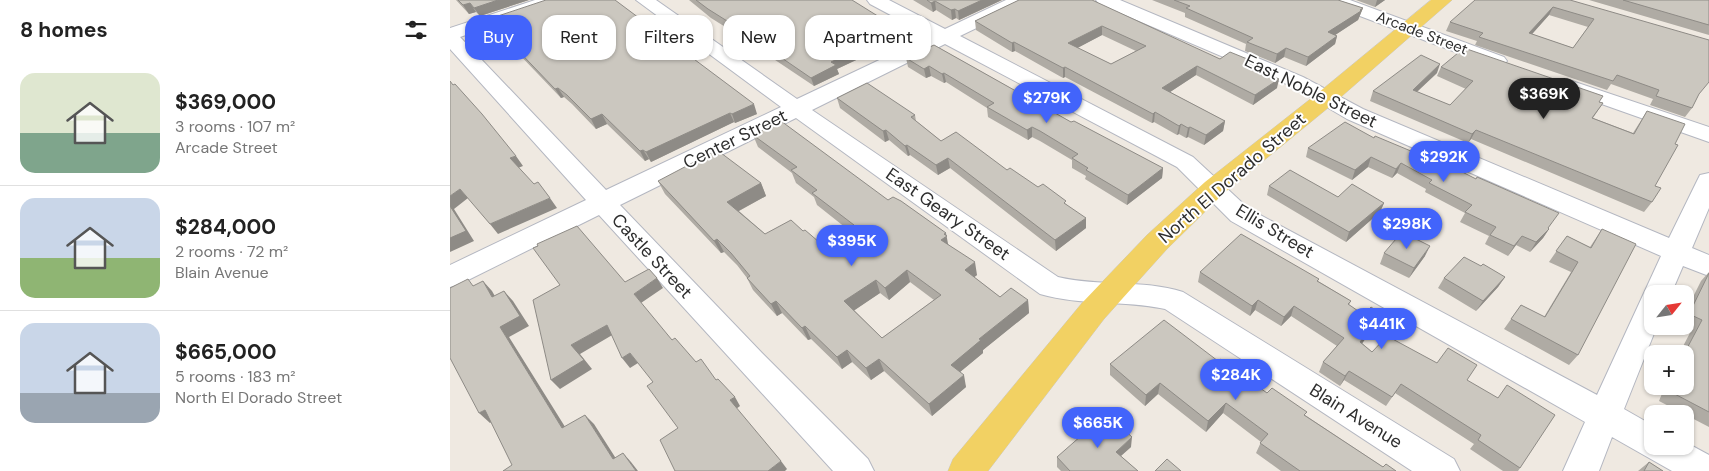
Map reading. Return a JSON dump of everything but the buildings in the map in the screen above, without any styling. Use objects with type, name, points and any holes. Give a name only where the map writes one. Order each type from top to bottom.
[{"type":"main road","name":"North El Dorado Street","points":[[966,471],[1108,294],[1157,242],[1214,188],[1326,98],[1407,28],[1443,0]]},
{"type":"street","points":[[450,34],[553,0]]},
{"type":"street","name":"East Geary Street","points":[[646,0],[797,109],[1050,286],[1070,292],[1108,294]]},
{"type":"street","name":"Ellis Street","points":[[876,0],[1185,162],[1240,215],[1644,438]]},
{"type":"street","name":"Center Street","points":[[450,277],[1020,0]]},
{"type":"street","name":"East Noble Street","points":[[1105,0],[1296,81],[1355,114],[1709,266]]},
{"type":"street","name":"Arcade Street","points":[[1334,0],[1515,67]]},
{"type":"street","name":"Castle Street","points":[[450,38],[602,204],[856,471]]},
{"type":"street","points":[[1552,80],[1709,135]]},
{"type":"street","points":[[1661,285],[1709,181]]},
{"type":"street","name":"Blain Avenue","points":[[1108,294],[1154,295],[1173,300],[1442,471]]},
{"type":"street","points":[[1581,471],[1644,323]]},
{"type":"street","points":[[1676,455],[1705,471]]}]
